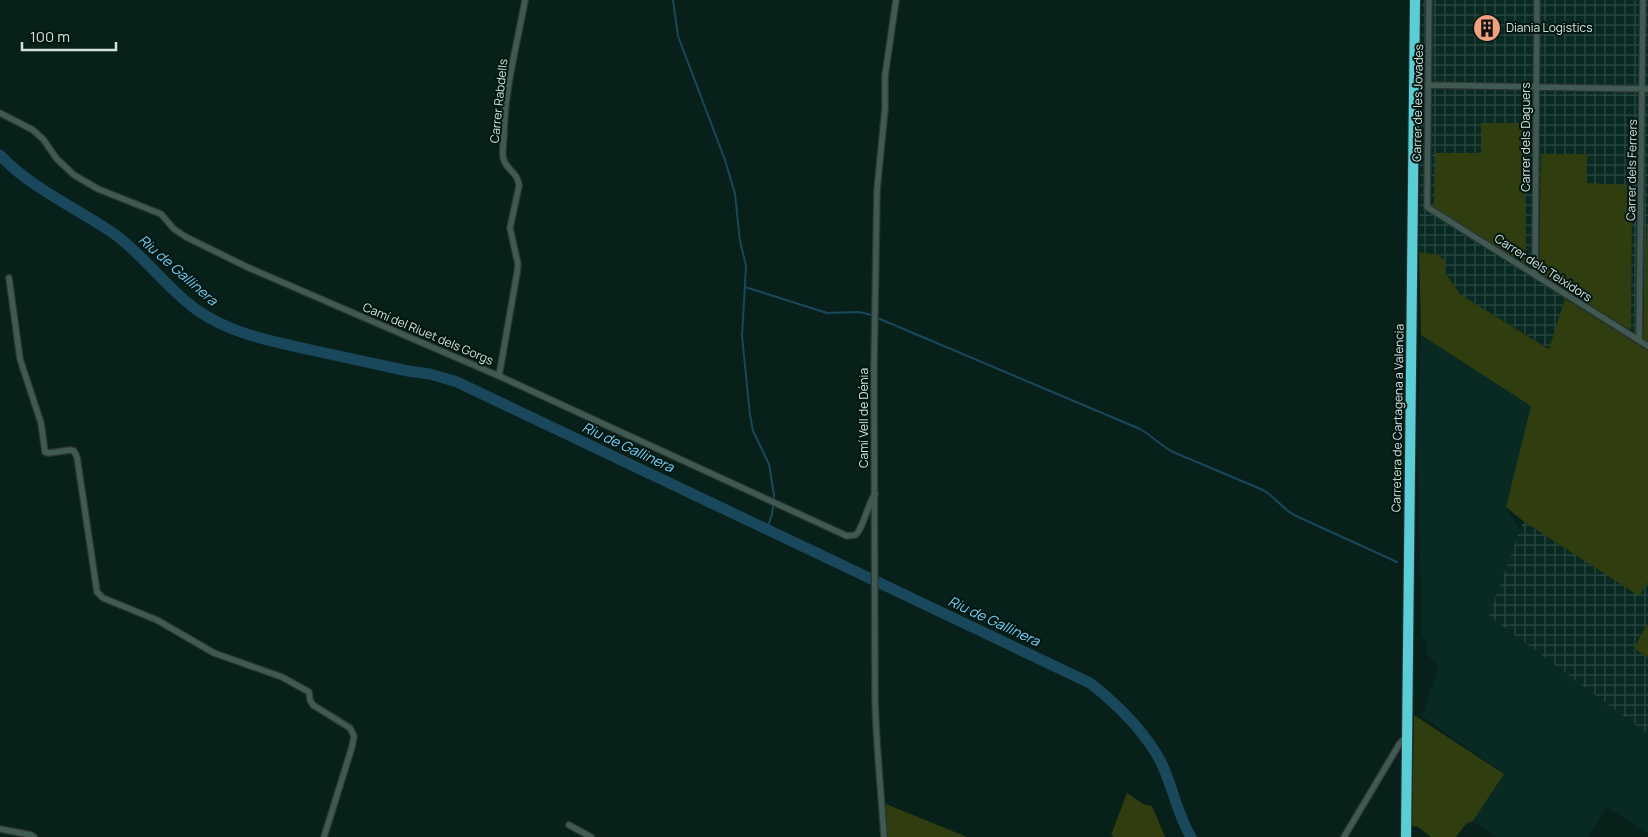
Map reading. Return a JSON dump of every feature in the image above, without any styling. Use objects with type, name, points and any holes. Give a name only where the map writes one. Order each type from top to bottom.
[{"type":"highway","name":"Carretera de Cartagena a Valencia","points":[[1406,837],[1415,0]]},
{"type":"street","name":"Carrer Rabdells","points":[[499,376],[518,264],[510,228],[519,179],[505,164],[503,157],[504,123],[508,84],[525,0]]},
{"type":"street","name":"Camí Vell de Dénia","points":[[884,837],[881,783],[876,745],[874,305],[879,159],[885,109],[885,76],[896,0]]},
{"type":"street","name":"Carrer de les Jovades","points":[[1427,207],[1429,0]]},
{"type":"street","name":"Carrer dels Daguers","points":[[1535,274],[1537,0]]},
{"type":"street","name":"Carrer dels Ferrers","points":[[1639,340],[1645,88],[1643,0]]},
{"type":"street","points":[[1428,85],[1645,88]]},
{"type":"street","name":"Camí del Riuet dels Gorgs","points":[[0,113],[33,130],[43,139],[57,159],[74,175],[98,188],[153,210],[166,218],[179,234],[247,267],[499,376],[847,536],[854,535],[860,531],[863,522],[875,520]]},
{"type":"street","name":"Carrer dels Teixidors","points":[[1427,207],[1648,346]]},
{"type":"street","points":[[9,278],[20,359],[41,422],[44,452],[74,450],[77,457],[97,592],[103,598],[157,620],[214,653],[275,675],[301,687],[309,692],[310,700],[314,705],[350,728],[354,736],[352,747],[324,837]]},
{"type":"street","points":[[863,522],[870,501],[875,494]]},
{"type":"street","points":[[1344,837],[1400,743],[1407,736]]},
{"type":"street","points":[[569,825],[591,837]]},
{"type":"street","points":[[0,829],[34,837]]},
{"type":"shaded area","points":[[1422,0],[1648,0],[1648,351],[1565,299],[1550,349],[1461,295],[1445,273],[1445,261],[1439,255],[1419,252]]},
{"type":"shaded area","points":[[1421,335],[1532,406],[1506,507],[1648,734],[1648,834],[1606,807],[1588,837],[1497,837],[1473,821],[1504,774],[1422,716],[1439,665],[1427,655],[1426,641],[1422,636],[1417,446]]},
{"type":"shaded area","points":[[1523,521],[1639,595],[1648,582],[1648,622],[1634,648],[1648,658],[1648,734],[1489,616]]},
{"type":"green space","points":[[1481,123],[1524,123],[1526,258],[1524,265],[1521,263],[1522,260],[1516,256],[1514,259],[1434,207],[1436,153],[1481,153]]},
{"type":"green space","points":[[1541,154],[1587,154],[1587,183],[1632,185],[1631,328],[1629,329],[1539,273]]},
{"type":"green space","points":[[1648,225],[1648,343],[1643,340]]},
{"type":"green space","points":[[1419,252],[1439,255],[1445,261],[1445,273],[1461,295],[1549,349],[1565,299],[1648,351],[1648,582],[1639,596],[1523,521],[1506,507],[1531,406],[1421,335]]},
{"type":"green space","points":[[1648,622],[1648,658],[1634,648]]},
{"type":"green space","points":[[1414,715],[1504,774],[1473,821],[1466,824],[1456,837],[1431,837],[1418,827],[1412,826]]},
{"type":"green space","points":[[1127,793],[1145,805],[1152,806],[1165,837],[1114,837],[1111,835]]},
{"type":"green space","points":[[886,804],[967,837],[887,837]]},
{"type":"waterway","points":[[673,0],[678,36],[725,160],[735,194],[740,241],[746,266],[742,336],[750,415],[753,431],[769,464],[774,495],[772,514],[767,529]]},
{"type":"waterway","name":"Riu de Gallinera","points":[[0,155],[12,167],[40,188],[113,233],[135,251],[186,301],[197,310],[224,325],[252,336],[408,371],[430,374],[457,382],[1090,683],[1111,700],[1147,739],[1161,762],[1182,819],[1191,837]]},
{"type":"waterway","points":[[745,287],[827,313],[859,312],[868,314],[1140,429],[1173,452],[1263,490],[1294,515],[1397,562]]},
{"type":"place","name":"Diania Logistics","points":[[1487,28]]}]
